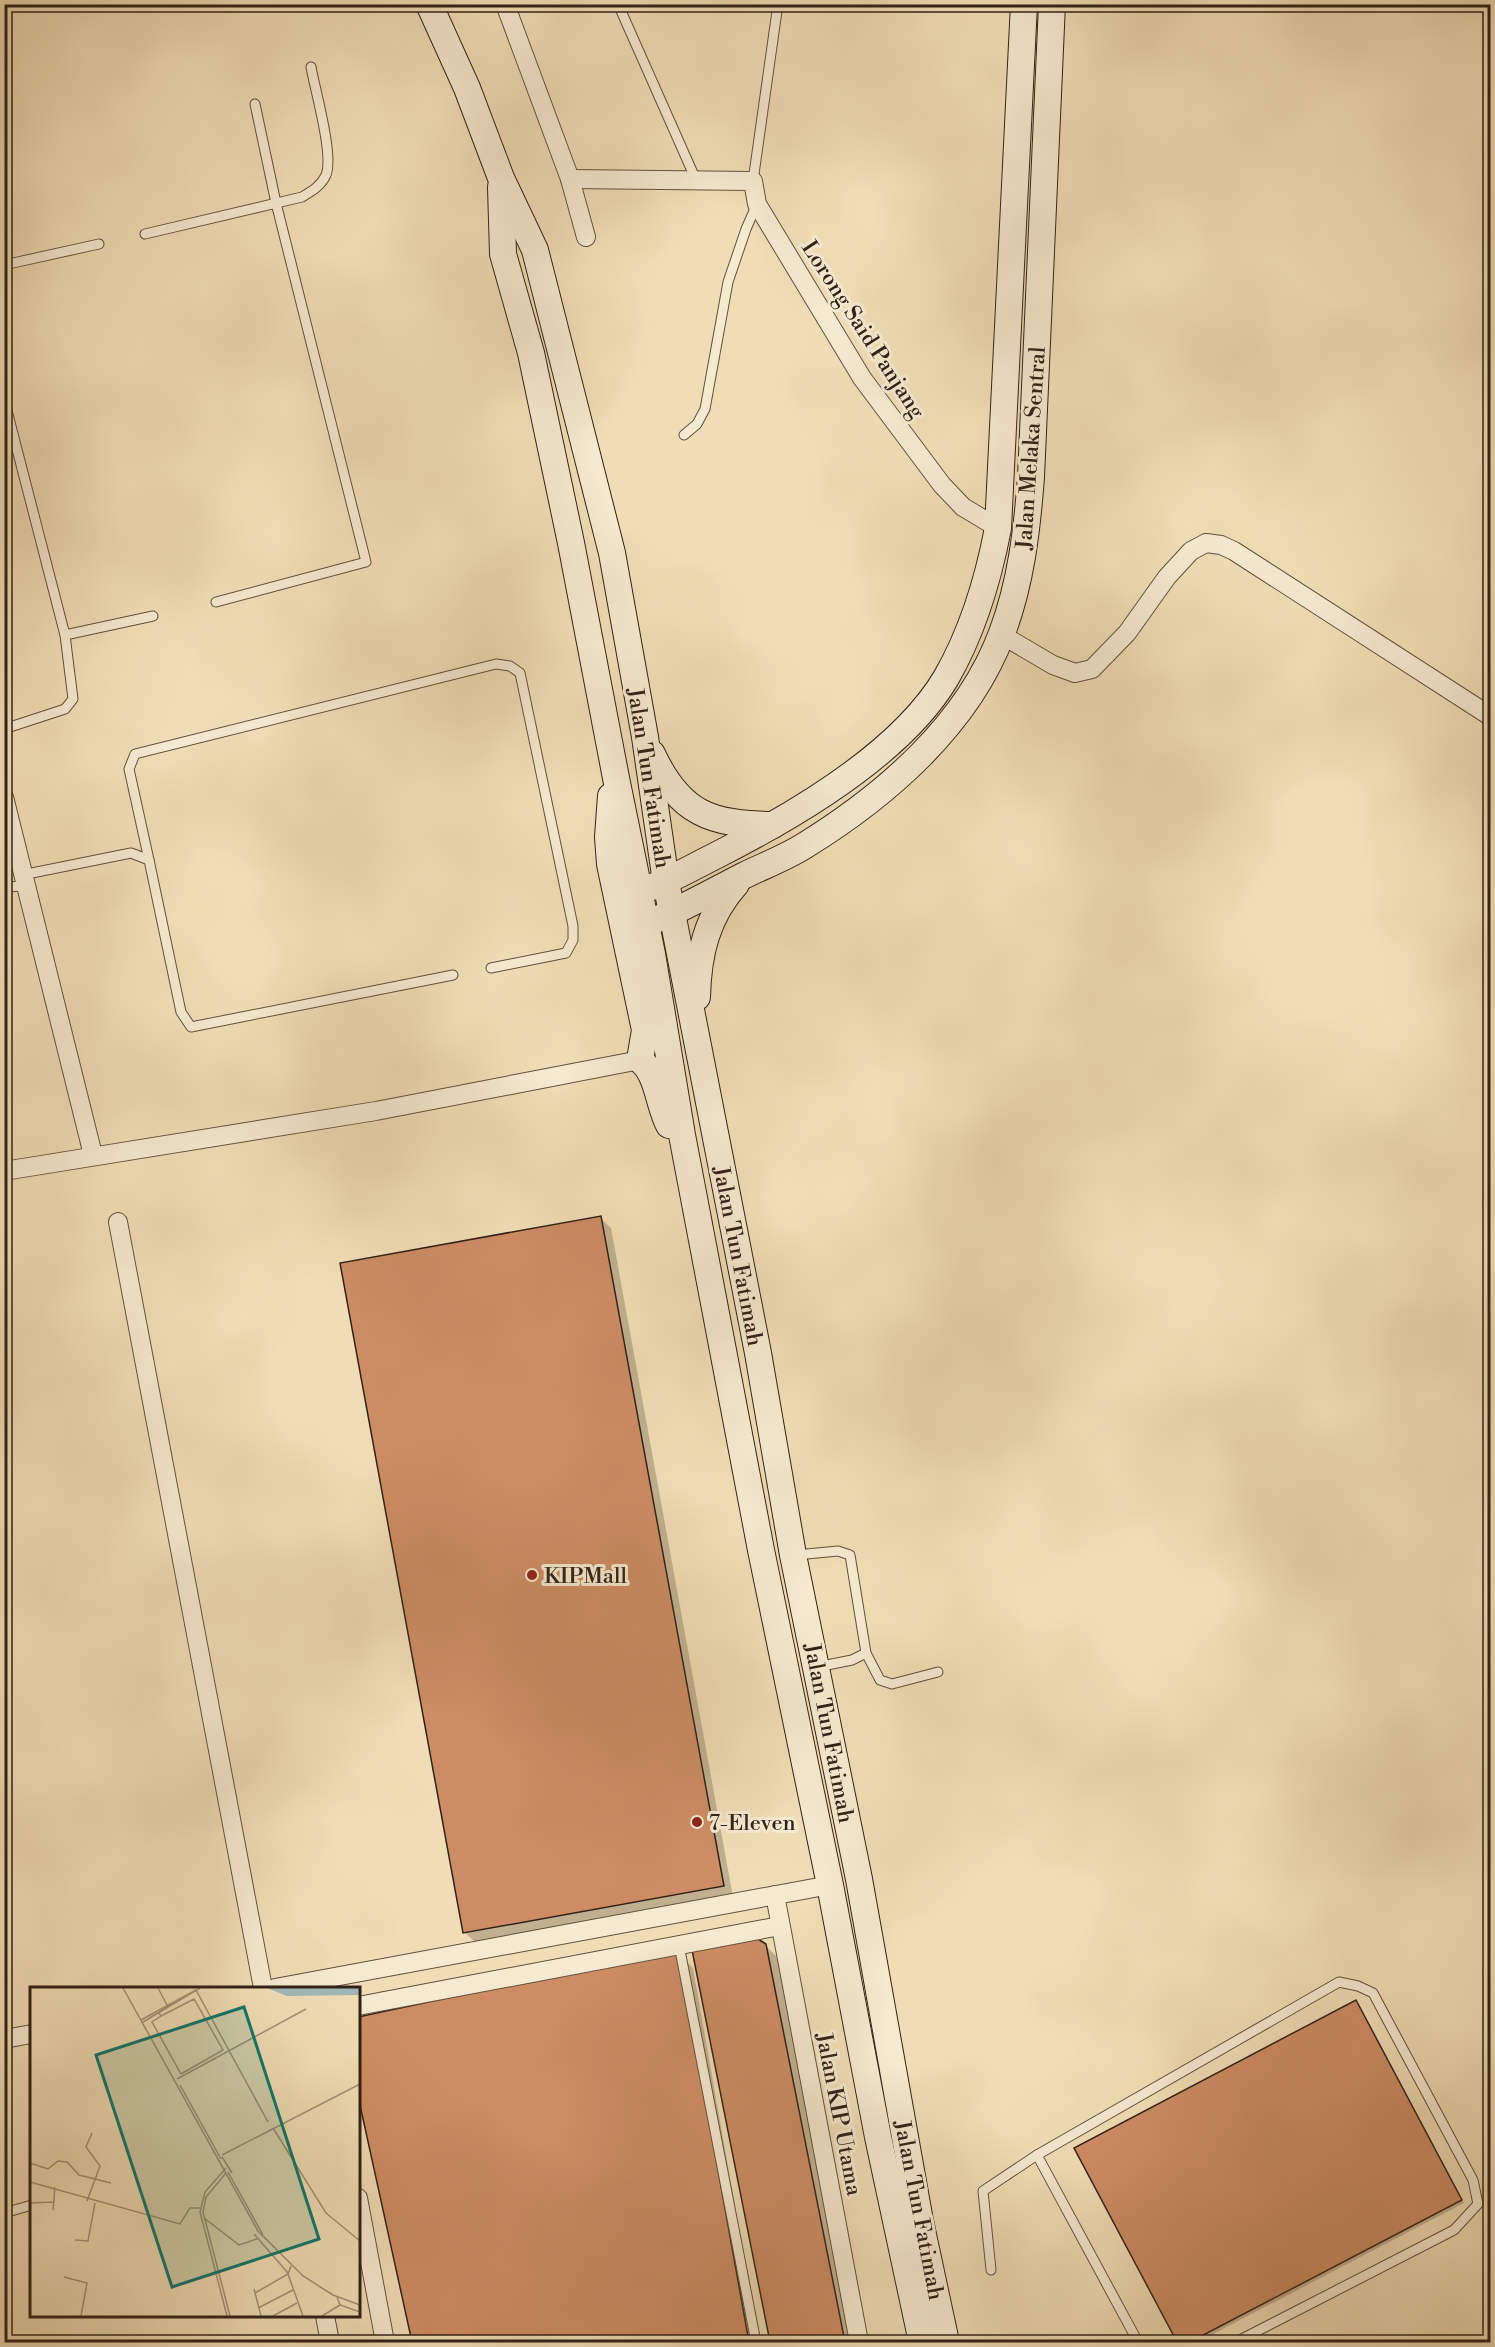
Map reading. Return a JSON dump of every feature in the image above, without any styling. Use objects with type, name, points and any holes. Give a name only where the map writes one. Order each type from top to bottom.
[{"type":"main road","name":"Jalan Tun Fatimah","points":[[429,4],[467,88],[501,178],[535,250],[612,553],[645,737],[666,882],[758,1353],[793,1555],[859,1879],[920,2221],[946,2343]]},
{"type":"main road","name":"Jalan Melaka Sentral","points":[[640,892],[666,882],[776,825],[838,784],[914,721],[939,688],[968,636],[985,590],[998,528],[1024,4]]},
{"type":"main road","name":"Jalan Melaka Sentral","points":[[646,924],[802,847],[879,794],[910,768],[938,737],[978,685],[1002,635],[1014,597],[1027,535],[1032,477],[1052,4]]},
{"type":"main road","name":"Jalan Tun Fatimah","points":[[501,178],[503,254],[531,353],[571,543],[640,892],[682,1135],[761,1550],[830,1885],[878,2137],[922,2343]]},
{"type":"main road","points":[[645,737],[661,772],[677,795],[693,809],[717,820],[745,825],[776,825]]},
{"type":"main road","points":[[616,778],[609,815],[610,864],[645,1030],[640,1060],[647,1065],[653,1075],[663,1114],[672,1129],[682,1135]]},
{"type":"main road","points":[[696,1036],[697,987],[705,934],[714,912],[724,897],[744,876]]},
{"type":"street","points":[[505,4],[570,179],[586,237]]},
{"type":"street","points":[[570,179],[753,181]]},
{"type":"street","name":"Lorong Said Panjang","points":[[753,181],[757,204],[868,387],[942,485],[963,507],[998,528]]},
{"type":"street","points":[[1002,635],[1053,665],[1075,673],[1092,669],[1127,633],[1167,577],[1191,551],[1206,543],[1221,545],[1491,716]]},
{"type":"street","points":[[4,797],[93,1155]]},
{"type":"street","points":[[4,1170],[376,1111],[640,1060]]},
{"type":"street","points":[[118,1222],[263,1987]]},
{"type":"street","points":[[286,1987],[830,1885]]},
{"type":"street","name":"Jalan KIP Utama","points":[[775,1895],[859,2343]]},
{"type":"street","points":[[360,2006],[780,1926]]},
{"type":"street","points":[[4,2039],[30,2034]]},
{"type":"street","points":[[360,2210],[385,2343]]},
{"type":"street","points":[[325,2317],[330,2343]]},
{"type":"lane","points":[[618,4],[696,180]]},
{"type":"lane","points":[[753,181],[778,4]]},
{"type":"lane","points":[[145,234],[302,197],[317,187],[326,174],[329,157],[311,67]]},
{"type":"lane","points":[[216,602],[366,562],[276,203],[255,104]]},
{"type":"lane","points":[[684,435],[697,424],[705,409],[728,282],[757,204]]},
{"type":"lane","points":[[4,265],[99,244]]},
{"type":"lane","points":[[4,399],[65,635],[73,699],[65,709],[4,729]]},
{"type":"lane","points":[[65,635],[153,616]]},
{"type":"lane","points":[[453,975],[191,1027],[181,1012],[129,769],[135,754],[496,664],[510,666],[520,673],[573,926],[573,940],[566,952],[491,968]]},
{"type":"lane","points":[[4,887],[131,853],[149,860]]},
{"type":"lane","points":[[793,1555],[838,1551],[850,1555],[866,1653],[880,1680],[892,1684],[938,1672]]},
{"type":"lane","points":[[817,1667],[852,1660],[866,1653]]},
{"type":"lane","points":[[679,1945],[756,2343]]},
{"type":"lane","points":[[991,2270],[983,2191],[1037,2155],[1339,1982],[1358,1986],[1373,1993],[1473,2180],[1478,2204],[1454,2230],[1236,2343]]},
{"type":"lane","points":[[1037,2155],[1138,2343]]},
{"type":"lane","points":[[4,2210],[11,2211],[30,2206]]},
{"type":"building","name":"KIPMall","points":[[601,1216],[724,1886],[463,1933],[340,1263]]},
{"type":"building","points":[[750,1934],[766,1944],[845,2342],[770,2342],[691,1945]]},
{"type":"building","points":[[679,1952],[749,2342],[412,2342],[360,2105],[360,2017],[573,1971]]},
{"type":"building","points":[[1356,2000],[1462,2200],[1190,2342],[1177,2342],[1074,2148]]},
{"type":"place","name":"KIPMall","points":[[532,1575]]},
{"type":"place","name":"7-Eleven","points":[[697,1822]]}]
